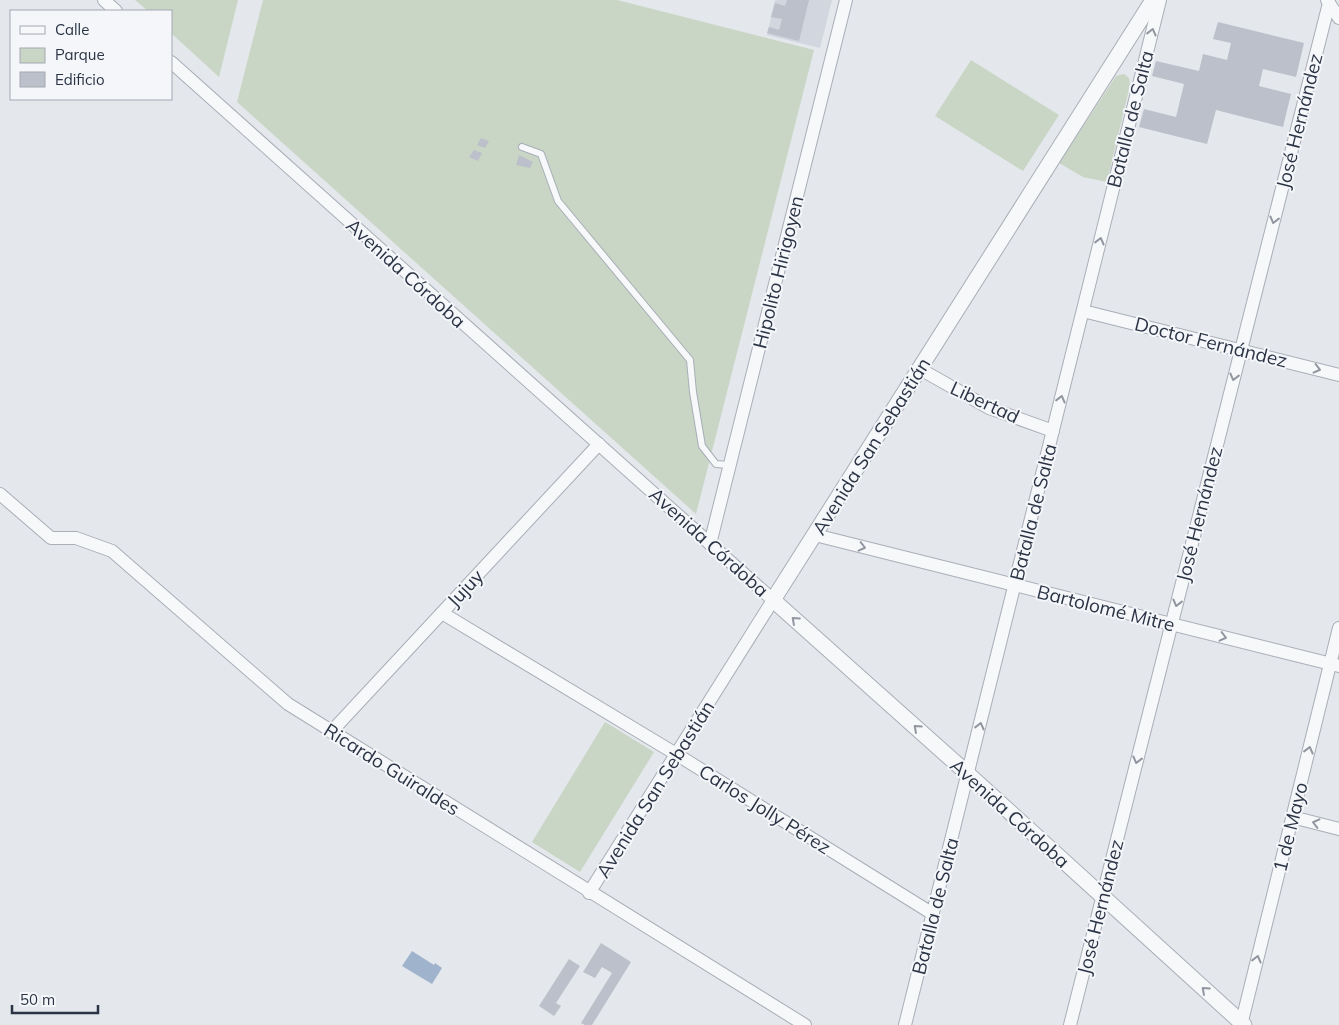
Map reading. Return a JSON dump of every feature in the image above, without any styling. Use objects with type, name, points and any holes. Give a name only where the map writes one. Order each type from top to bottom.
[{"type":"street","points":[[104,0],[115,10]]},
{"type":"street","name":"Hipolito Hirigoyen","points":[[710,544],[846,0]]},
{"type":"street","name":"Avenida San Sebastián","points":[[589,893],[1153,0]]},
{"type":"street","name":"Batalla de Salta","points":[[905,1025],[1160,0]]},
{"type":"street","points":[[1328,1],[1339,18]]},
{"type":"street","name":"José Hernández","points":[[1070,1025],[1328,1]]},
{"type":"street","name":"Avenida Córdoba","points":[[172,63],[968,774],[1242,1024]]},
{"type":"street","name":"Doctor Fernández","points":[[1083,310],[1339,375]]},
{"type":"street","name":"Libertad","points":[[920,369],[989,408],[1053,431]]},
{"type":"street","name":"Jujuy","points":[[331,732],[599,444]]},
{"type":"street","name":"Ricardo Guiraldes","points":[[0,494],[52,538],[76,538],[112,551],[288,704],[589,893],[805,1025]]},
{"type":"street","name":"Bartolomé Mitre","points":[[815,535],[1335,665]]},
{"type":"street","name":"Carlos Jolly Pérez","points":[[442,613],[676,754],[933,914]]},
{"type":"street","name":"1 de Mayo","points":[[1242,1024],[1292,817],[1335,665],[1339,628]]},
{"type":"street","points":[[1292,817],[1339,829]]},
{"type":"lane","points":[[522,147],[541,154],[558,201],[690,360],[702,446],[716,464],[729,465]]},
{"type":"shaded area","points":[[775,0],[832,0],[820,48],[767,35]]},
{"type":"green space","points":[[135,0],[238,0],[219,77],[172,34],[172,10],[147,10]]},
{"type":"green space","points":[[263,0],[617,0],[814,50],[696,514],[237,102]]},
{"type":"green space","points":[[971,60],[1059,115],[1023,171],[935,116]]},
{"type":"green space","points":[[1124,74],[1129,78],[1130,85],[1107,182],[1083,177],[1059,163],[1116,76]]},
{"type":"green space","points":[[605,722],[654,752],[580,872],[532,842]]},
{"type":"water","points":[[412,951],[442,968],[432,984],[402,966]]},
{"type":"building","points":[[787,0],[809,0],[799,41],[767,33],[769,27],[779,30],[782,19],[771,17],[775,3],[785,6]]},
{"type":"building","points":[[1218,22],[1304,43],[1296,77],[1263,69],[1259,86],[1291,94],[1283,127],[1216,110],[1207,144],[1139,127],[1144,109],[1176,117],[1184,84],[1152,76],[1156,61],[1199,71],[1203,54],[1227,60],[1231,43],[1213,39]]},
{"type":"building","points":[[481,138],[489,141],[485,148],[477,145]]},
{"type":"building","points":[[474,150],[482,153],[478,161],[469,157]]},
{"type":"building","points":[[519,155],[533,162],[530,168],[516,165]]},
{"type":"building","points":[[601,943],[631,962],[592,1025],[585,1025],[581,1023],[612,973],[602,967],[595,978],[583,972]]},
{"type":"building","points":[[569,959],[580,966],[556,1003],[561,1006],[554,1016],[539,1006]]}]
